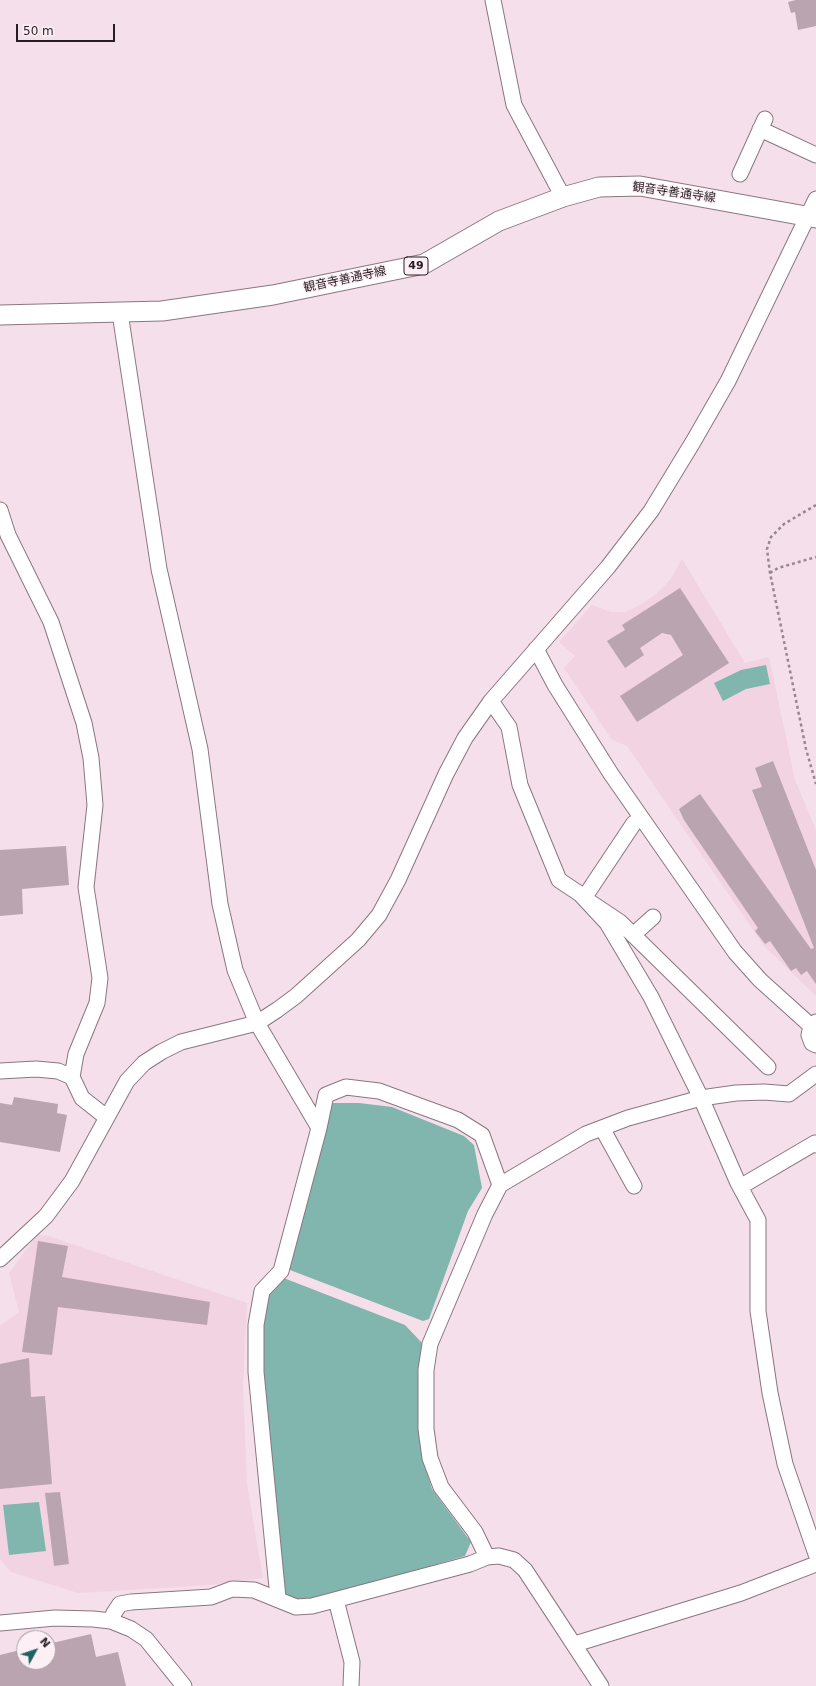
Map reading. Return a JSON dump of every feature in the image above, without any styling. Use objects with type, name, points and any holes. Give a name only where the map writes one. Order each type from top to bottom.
[{"type":"main road","name":"観音寺善通寺線","points":[[0,315],[162,311],[273,295],[424,264],[498,222],[563,197],[599,187],[640,186],[812,218]]},
{"type":"street","points":[[492,0],[514,105],[563,197]]},
{"type":"street","points":[[740,174],[763,124],[816,155]]},
{"type":"street","points":[[0,1259],[46,1216],[72,1181],[127,1081],[144,1063],[181,1042],[257,1023],[296,996],[358,940],[379,914],[398,880],[446,774],[465,738],[491,701],[608,567],[651,511],[728,381],[812,218],[816,199]]},
{"type":"street","points":[[120,313],[159,569],[200,749],[220,904],[235,970],[257,1023],[319,1128]]},
{"type":"street","points":[[0,510],[4,536],[51,622],[84,723],[91,758],[95,805],[86,887],[100,978],[97,1003],[76,1054],[72,1077],[82,1098],[106,1117]]},
{"type":"street","points":[[536,649],[554,685],[611,774],[735,952],[760,980],[813,1024],[809,1035],[810,1039],[816,1045]]},
{"type":"street","points":[[491,701],[509,727],[520,785],[559,880],[620,922],[768,1067]]},
{"type":"street","points":[[584,898],[634,823]]},
{"type":"street","points":[[584,898],[607,923],[652,997],[701,1098],[740,1187],[758,1220],[758,1311],[770,1393],[785,1464],[816,1554]]},
{"type":"street","points":[[633,935],[653,917]]},
{"type":"street","points":[[0,1071],[36,1069],[58,1070],[72,1077]]},
{"type":"street","points":[[487,1557],[475,1532],[441,1487],[430,1458],[426,1429],[426,1370],[430,1344],[485,1214],[500,1185],[586,1134],[628,1118],[701,1098],[736,1093],[764,1092],[789,1094],[816,1074]]},
{"type":"street","points":[[278,1598],[256,1372],[256,1325],[262,1291],[281,1271],[319,1128],[326,1095],[346,1087],[379,1091],[458,1120],[482,1135],[500,1185]]},
{"type":"street","points":[[602,1128],[634,1186]]},
{"type":"street","points":[[740,1187],[815,1143],[816,1145]]},
{"type":"street","points":[[111,1621],[120,1604],[211,1597],[232,1589],[254,1590],[278,1598],[296,1607],[312,1606],[470,1564],[487,1557],[499,1556],[514,1560],[525,1570],[575,1644],[601,1686]]},
{"type":"street","points":[[575,1644],[741,1593],[816,1564]]},
{"type":"street","points":[[336,1600],[352,1662],[351,1686]]},
{"type":"street","points":[[0,1624],[55,1618],[111,1621],[131,1628],[146,1639],[184,1686]]},
{"type":"path","points":[[816,505],[784,524],[771,537],[767,549],[770,572],[806,749],[816,784]]},
{"type":"path","points":[[770,572],[778,568],[816,557]]},
{"type":"shaded area","points":[[682,559],[745,663],[769,657],[795,780],[816,830],[816,996],[764,946],[627,746],[612,740],[564,668],[575,656],[559,642],[592,605],[611,612],[625,612],[640,605],[656,594],[670,580]]},
{"type":"shaded area","points":[[766,665],[770,684],[746,689],[723,701],[714,683],[741,670]]},
{"type":"shaded area","points":[[331,1103],[359,1103],[392,1107],[464,1136],[474,1145],[482,1188],[468,1211],[429,1319],[423,1321],[290,1270],[285,1264]]},
{"type":"shaded area","points":[[37,1235],[48,1236],[247,1303],[243,1386],[247,1484],[263,1578],[210,1585],[78,1593],[11,1572],[0,1559],[0,1326],[19,1312],[9,1273]]},
{"type":"shaded area","points":[[281,1277],[405,1325],[422,1343],[418,1388],[421,1450],[432,1489],[471,1542],[465,1556],[309,1601],[294,1600],[282,1594],[261,1358],[262,1315],[268,1293]]},
{"type":"shaded area","points":[[39,1502],[46,1551],[9,1555],[3,1505]]},
{"type":"building","points":[[796,0],[816,0],[816,26],[798,30],[795,12],[791,13],[788,2]]},
{"type":"building","points":[[680,588],[729,663],[637,722],[620,696],[683,655],[671,635],[662,633],[640,648],[644,655],[625,668],[607,641],[625,630],[622,625]]},
{"type":"building","points":[[773,761],[816,870],[816,984],[807,971],[801,975],[796,968],[791,971],[770,941],[765,944],[755,931],[758,928],[684,820],[679,809],[700,794],[811,949],[814,948],[752,790],[762,787],[755,768]]},
{"type":"building","points":[[66,846],[69,885],[22,889],[23,914],[0,916],[0,850]]},
{"type":"building","points":[[14,1097],[58,1104],[57,1113],[67,1115],[60,1152],[0,1142],[0,1103],[12,1105]]},
{"type":"building","points":[[38,1241],[68,1246],[62,1277],[210,1302],[207,1325],[58,1307],[52,1355],[22,1352]]},
{"type":"building","points":[[29,1358],[31,1397],[45,1396],[52,1484],[0,1489],[0,1364]]},
{"type":"building","points":[[60,1492],[69,1564],[54,1566],[45,1493]]},
{"type":"building","points":[[91,1634],[96,1657],[118,1652],[126,1686],[0,1686],[0,1655],[16,1651],[16,1670],[56,1670],[56,1642]]}]
